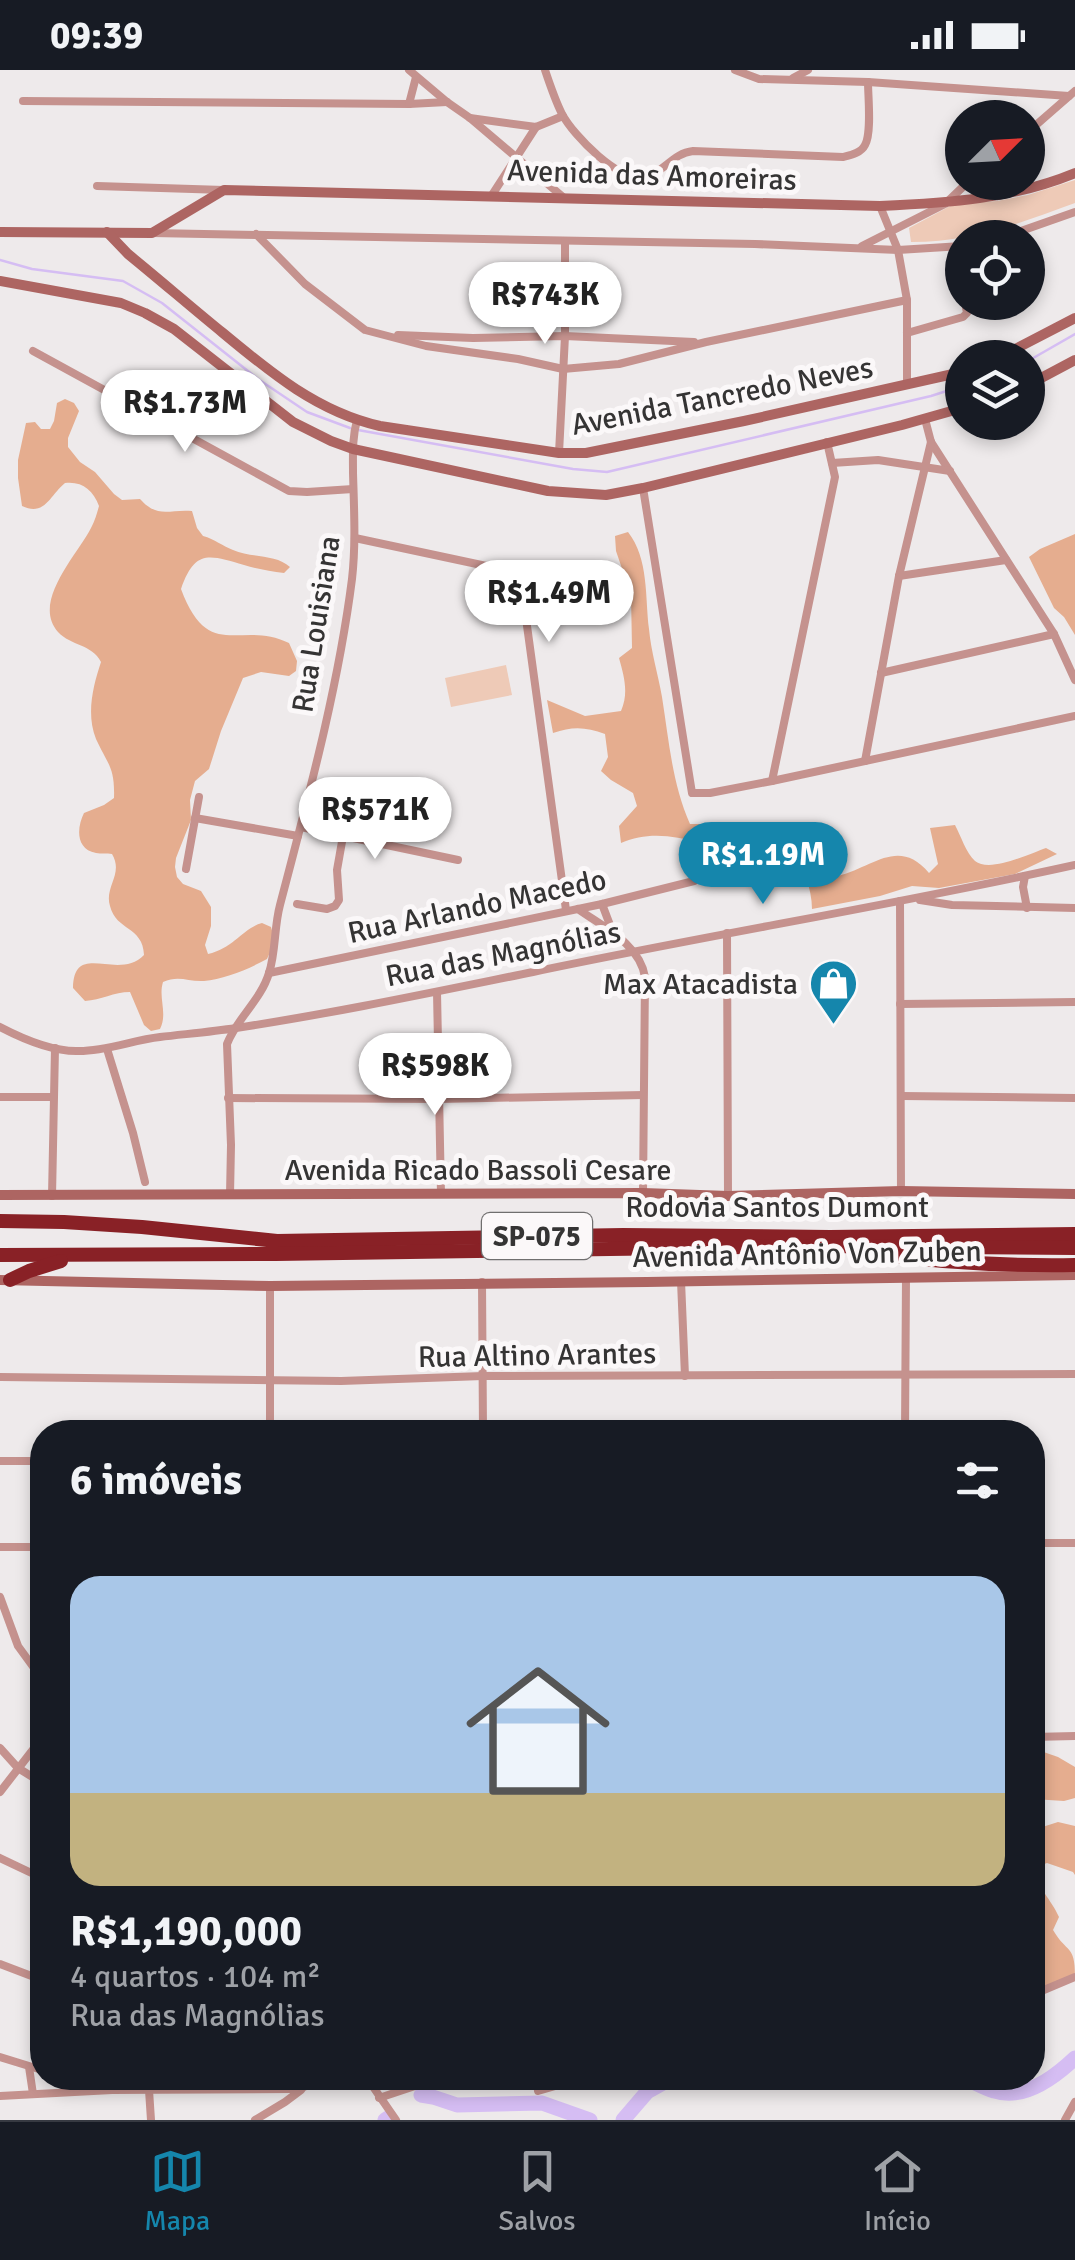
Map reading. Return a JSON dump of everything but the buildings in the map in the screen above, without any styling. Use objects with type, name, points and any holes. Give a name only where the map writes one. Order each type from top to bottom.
[{"type":"highway","name":"Rodovia Santos Dumont","points":[[0,1221],[142,1227],[276,1241],[1075,1234]]},
{"type":"highway","name":"Rodovia Santos Dumont","points":[[0,1255],[823,1246],[1075,1248]]},
{"type":"highway","points":[[823,1246],[932,1262],[1075,1264]]},
{"type":"highway","points":[[5,1280],[49,1264],[93,1256]]},
{"type":"main road","name":"Avenida das Amoreiras","points":[[1045,185],[1075,173]]},
{"type":"main road","name":"Avenida das Amoreiras","points":[[224,190],[880,206],[971,200]]},
{"type":"main road","points":[[0,232],[152,233],[224,190]]},
{"type":"main road","name":"Avenida Tancredo Neves","points":[[107,232],[269,372],[304,396],[356,423],[586,454],[945,376]]},
{"type":"main road","points":[[128,232],[128,254]]},
{"type":"main road","points":[[0,281],[120,302],[145,312],[174,329],[293,422],[331,442],[548,491],[606,494],[643,488],[945,413]]},
{"type":"main road","points":[[1033,340],[1075,318]]},
{"type":"main road","points":[[1045,376],[1075,360]]},
{"type":"main road","name":"Avenida Ricado Bassoli Cesare","points":[[0,1195],[728,1196],[901,1191],[1075,1194]]},
{"type":"main road","name":"Avenida Antônio Von Zuben","points":[[5,1280],[270,1286],[1075,1274]]},
{"type":"street","points":[[545,70],[563,116],[579,138],[621,174],[636,178],[648,177],[676,156],[693,150],[843,158],[856,154],[868,136],[868,82]]},
{"type":"street","points":[[735,70],[759,79],[1072,94]]},
{"type":"street","points":[[789,80],[808,70]]},
{"type":"street","points":[[836,70],[841,82]]},
{"type":"street","points":[[412,73],[563,198]]},
{"type":"street","points":[[409,104],[412,73]]},
{"type":"street","points":[[1045,117],[1072,94]]},
{"type":"street","points":[[23,100],[447,102]]},
{"type":"street","points":[[470,118],[536,127],[563,116]]},
{"type":"street","points":[[492,195],[536,127]]},
{"type":"street","name":"Avenida das Amoreiras","points":[[97,186],[224,190]]},
{"type":"street","points":[[858,248],[948,200]]},
{"type":"street","points":[[880,206],[898,250],[907,300],[907,385]]},
{"type":"street","points":[[1045,223],[1075,212]]},
{"type":"street","points":[[152,233],[898,250],[945,247]]},
{"type":"street","points":[[256,234],[305,284],[365,330],[426,346],[517,356],[563,369],[620,352],[706,342],[907,300]]},
{"type":"street","points":[[560,453],[565,241]]},
{"type":"street","points":[[907,333],[953,320]]},
{"type":"street","points":[[378,335],[517,340],[565,336],[620,352],[706,342]]},
{"type":"street","points":[[34,351],[290,491],[354,489]]},
{"type":"street","points":[[925,419],[931,442],[1054,634],[1075,680]]},
{"type":"street","name":"Rua Louisiana","points":[[233,1029],[269,974],[277,917],[338,664],[355,538],[356,423]]},
{"type":"street","points":[[772,782],[835,476],[827,442]]},
{"type":"street","points":[[865,762],[899,576],[931,442]]},
{"type":"street","points":[[832,463],[878,460],[950,471]]},
{"type":"street","points":[[643,488],[692,793],[772,782],[1075,716]]},
{"type":"street","points":[[355,538],[518,574],[571,909],[613,933],[643,964],[643,1193]]},
{"type":"street","points":[[899,576],[1006,560]]},
{"type":"street","points":[[881,673],[1054,634]]},
{"type":"street","points":[[186,869],[199,797]]},
{"type":"street","points":[[195,818],[343,836],[458,860]]},
{"type":"street","points":[[296,904],[328,909],[340,900],[337,870],[343,836]]},
{"type":"street","name":"Rua das Magnólias","points":[[0,1027],[54,1048],[75,1052],[106,1049],[154,1037],[233,1029],[437,992],[1075,864]]},
{"type":"street","points":[[1024,876],[1027,908]]},
{"type":"street","name":"Rua Arlando Macedo","points":[[269,974],[694,881]]},
{"type":"street","points":[[912,899],[952,906],[1075,908]]},
{"type":"street","points":[[900,901],[901,1191]]},
{"type":"street","points":[[602,904],[613,933]]},
{"type":"street","points":[[727,933],[728,1196]]},
{"type":"street","points":[[437,992],[440,1194]]},
{"type":"street","points":[[900,1004],[1075,1002]]},
{"type":"street","points":[[230,1195],[227,1044],[233,1029]]},
{"type":"street","points":[[52,1196],[54,1048]]},
{"type":"street","points":[[106,1049],[145,1182]]},
{"type":"street","points":[[228,1098],[642,1095]]},
{"type":"street","points":[[902,1096],[1075,1098]]},
{"type":"street","points":[[0,1097],[54,1097]]},
{"type":"street","points":[[905,1420],[906,1278]]},
{"type":"street","points":[[681,1281],[685,1376]]},
{"type":"street","points":[[482,1282],[483,1420]]},
{"type":"street","points":[[270,1286],[270,1420]]},
{"type":"street","name":"Rua Altino Arantes","points":[[0,1377],[341,1380],[1075,1374]]},
{"type":"street","points":[[0,1461],[30,1461]]},
{"type":"street","points":[[1045,1543],[1075,1543]]},
{"type":"street","points":[[0,1547],[30,1547]]},
{"type":"street","points":[[0,1598],[18,1646],[30,1662]]},
{"type":"street","points":[[1045,1737],[1075,1736]]},
{"type":"street","points":[[0,1748],[30,1776]]},
{"type":"street","points":[[0,1792],[30,1753]]},
{"type":"street","points":[[0,1858],[30,1872]]},
{"type":"street","points":[[0,1964],[30,1975]]},
{"type":"street","points":[[1045,1989],[1075,1976]]},
{"type":"street","points":[[0,2057],[29,2067],[30,2074]]},
{"type":"street","points":[[32,2090],[33,2094]]},
{"type":"street","points":[[0,2096],[112,2090],[260,2090]]},
{"type":"street","points":[[150,2090],[151,2120]]},
{"type":"street","points":[[254,2120],[300,2090]]},
{"type":"street","points":[[376,2090],[396,2120]]},
{"type":"street","points":[[379,2098],[403,2090]]},
{"type":"street","points":[[538,2092],[544,2090]]},
{"type":"street","points":[[1065,2120],[1075,2102]]},
{"type":"shaded area","points":[[1075,180],[1075,203],[1028,220],[945,220],[945,239],[911,242],[909,228],[954,204],[1045,200],[1045,190]]},
{"type":"shaded area","points":[[65,399],[79,411],[68,447],[122,500],[140,499],[158,511],[192,511],[203,536],[233,550],[278,560],[290,567],[284,573],[205,558],[192,567],[181,589],[203,626],[215,633],[272,637],[289,643],[297,661],[296,671],[289,676],[261,672],[243,678],[209,769],[195,781],[190,800],[191,820],[175,867],[183,884],[201,891],[211,907],[205,945],[208,954],[262,923],[271,927],[275,941],[267,959],[236,973],[204,981],[163,982],[162,1023],[160,1029],[151,1031],[144,1025],[130,992],[85,1001],[73,988],[81,966],[122,965],[144,955],[139,939],[118,920],[110,906],[109,893],[116,868],[112,854],[89,851],[80,837],[84,813],[114,798],[112,773],[91,720],[93,690],[101,662],[92,652],[63,637],[51,620],[53,593],[99,506],[86,488],[65,483],[42,507],[30,509],[22,506],[18,478],[26,423],[35,422],[41,429],[50,429],[57,403]]},
{"type":"shaded area","points":[[628,532],[643,566],[650,638],[672,762],[690,824],[724,824],[739,829],[758,857],[719,876],[690,872],[699,843],[660,836],[621,843],[619,826],[637,806],[633,793],[601,771],[608,757],[605,734],[579,728],[553,733],[547,700],[585,716],[621,711],[625,691],[619,658],[632,648],[631,595],[615,536]]},
{"type":"shaded area","points":[[1075,534],[1075,635],[1054,608],[1029,557]]},
{"type":"shaded area","points":[[506,665],[512,695],[451,707],[445,678]]},
{"type":"shaded area","points":[[955,825],[969,854],[982,864],[1010,861],[1046,848],[1057,854],[1015,874],[939,888],[912,886],[812,909],[806,877],[792,848],[807,851],[824,871],[838,876],[896,856],[918,862],[929,873],[938,864],[930,828]]},
{"type":"shaded area","points":[[1045,1752],[1075,1767],[1075,1798],[1045,1800]]},
{"type":"shaded area","points":[[1058,1822],[1075,1826],[1075,1875],[1045,1864],[1045,1826]]},
{"type":"shaded area","points":[[1045,1894],[1059,1917],[1053,1930],[1072,1954],[1075,1976],[1045,1989]]},
{"type":"waterway","points":[[0,260],[32,269],[123,281],[162,303],[258,379],[307,412],[350,428]]},
{"type":"waterway","points":[[1045,351],[1075,334]]},
{"type":"waterway","points":[[358,430],[607,472],[945,391]]},
{"type":"waterway","points":[[1045,2081],[1075,2058]]},
{"type":"waterway","points":[[623,2120],[651,2090]]},
{"type":"waterway","points":[[992,2090],[1028,2090]]},
{"type":"waterway","points":[[421,2095],[457,2105],[542,2103],[590,2120]]},
{"type":"place","name":"Max Atacadista","points":[[833,1026]]}]
